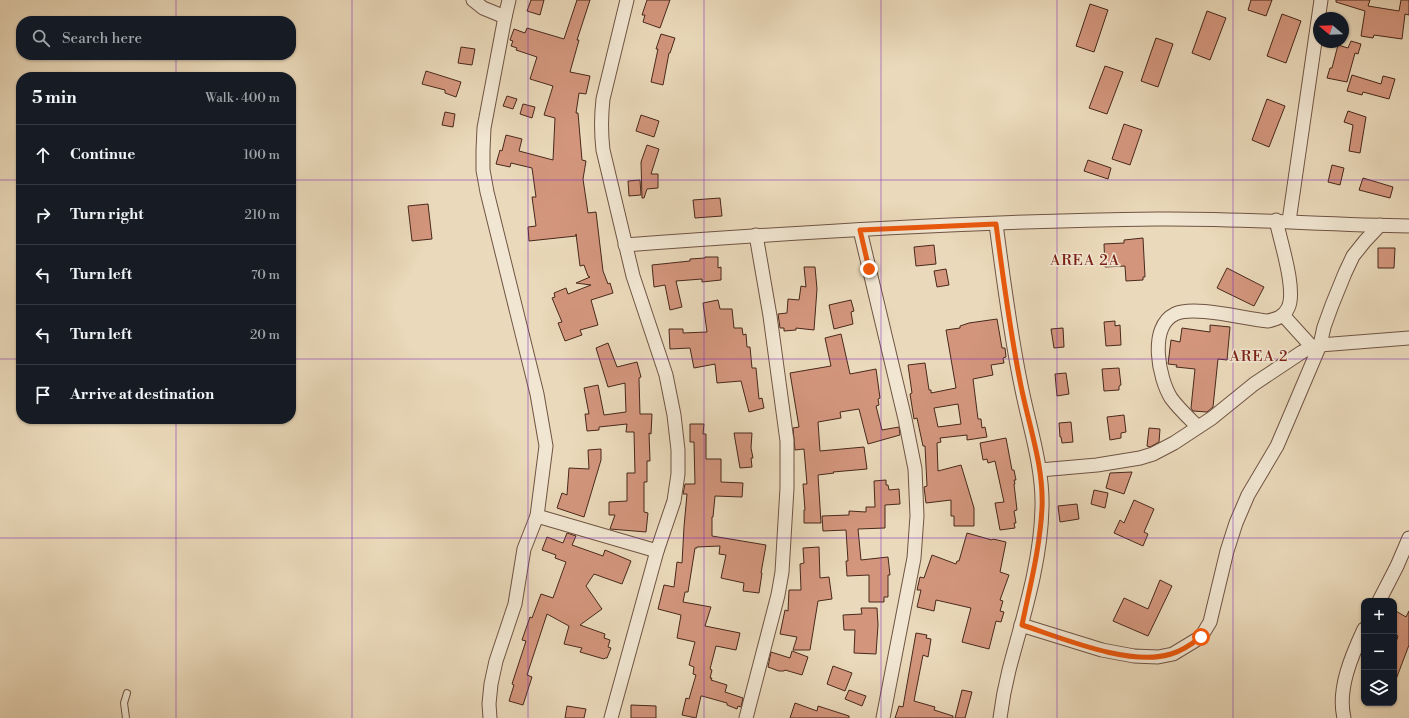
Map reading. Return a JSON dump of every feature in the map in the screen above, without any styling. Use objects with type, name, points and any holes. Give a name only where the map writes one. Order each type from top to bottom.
[{"type":"street","points":[[473,0],[483,8],[505,17]]},
{"type":"street","points":[[490,718],[491,684],[496,661],[515,604],[524,549],[536,516],[546,446],[536,387],[487,192],[483,170],[482,150],[484,128],[509,0]]},
{"type":"street","points":[[612,718],[657,551],[674,500],[678,474],[678,450],[674,415],[666,375],[632,276],[603,150],[601,115],[603,100],[627,0]]},
{"type":"street","points":[[1289,221],[1321,0]]},
{"type":"street","points":[[625,245],[756,235],[996,224],[1156,219],[1276,220],[1409,226]]},
{"type":"street","points":[[1198,427],[1181,410],[1167,389],[1159,362],[1158,350],[1160,331],[1174,314],[1186,312],[1205,312],[1268,321],[1277,319],[1283,315],[1288,309],[1291,299],[1291,286],[1276,220]]},
{"type":"street","points":[[996,224],[1017,368],[1040,470],[1042,507],[1034,571],[1022,625],[1008,672],[1000,718]]},
{"type":"street","points":[[1022,625],[1102,650],[1134,656],[1158,657],[1173,654],[1201,637],[1210,622],[1227,551],[1236,523],[1248,495],[1277,446],[1332,305],[1353,256],[1380,225]]},
{"type":"street","points":[[860,230],[905,419],[915,469],[917,516],[914,558],[883,718]]},
{"type":"street","points":[[746,718],[778,595],[782,572],[787,488],[787,441],[770,316],[756,235]]},
{"type":"street","points":[[1283,315],[1316,346]]},
{"type":"street","points":[[1040,470],[1097,465],[1140,458],[1153,454],[1174,443],[1222,411],[1254,384],[1302,352],[1316,346],[1409,338]]},
{"type":"street","points":[[536,516],[657,551]]},
{"type":"street","points":[[1381,598],[1409,538]]},
{"type":"street","points":[[1344,718],[1342,711],[1344,685],[1352,656],[1362,634]]},
{"type":"lane","points":[[126,718],[124,703],[127,693]]},
{"type":"building","points":[[531,0],[544,0],[540,15],[527,11]]},
{"type":"building","points":[[577,0],[590,0],[577,40],[579,40],[570,72],[590,76],[586,94],[579,93],[576,113],[578,113],[582,160],[586,161],[583,179],[588,213],[596,212],[603,271],[608,284],[610,283],[613,293],[591,300],[598,325],[580,330],[582,335],[565,341],[558,323],[562,322],[552,298],[555,297],[554,293],[566,288],[568,294],[591,285],[576,283],[590,277],[588,276],[584,265],[580,266],[576,234],[576,236],[529,241],[528,227],[536,226],[532,197],[536,197],[532,168],[511,163],[510,167],[496,164],[500,150],[502,151],[506,135],[522,139],[519,151],[553,160],[555,118],[544,115],[553,86],[530,79],[537,57],[516,50],[517,48],[511,46],[513,41],[510,40],[514,29],[525,33],[527,28],[564,39]]},
{"type":"building","points":[[647,0],[670,0],[660,28],[643,22],[645,15],[642,15]]},
{"type":"building","points":[[1251,0],[1272,0],[1266,16],[1248,10]]},
{"type":"building","points":[[1336,0],[1370,0],[1368,6],[1399,11],[1401,0],[1409,0],[1409,15],[1405,14],[1402,39],[1374,35],[1373,38],[1361,36],[1365,11],[1336,2]]},
{"type":"building","points":[[1090,4],[1108,10],[1094,52],[1076,46]]},
{"type":"building","points":[[1207,11],[1226,18],[1210,60],[1192,53]]},
{"type":"building","points":[[1282,14],[1301,21],[1286,63],[1267,56]]},
{"type":"building","points":[[661,34],[675,38],[669,53],[663,85],[651,82],[658,49],[656,49]]},
{"type":"building","points":[[1156,38],[1173,44],[1158,87],[1141,81]]},
{"type":"building","points":[[1351,41],[1361,44],[1358,54],[1355,53],[1347,82],[1327,78],[1330,68],[1332,68],[1337,48],[1349,48]]},
{"type":"building","points":[[461,47],[475,49],[472,65],[458,63]]},
{"type":"building","points":[[1105,66],[1123,72],[1107,114],[1089,108]]},
{"type":"building","points":[[426,71],[461,82],[456,97],[445,93],[445,90],[422,84]]},
{"type":"building","points":[[1352,75],[1381,84],[1383,76],[1395,79],[1389,99],[1363,92],[1362,95],[1347,91]]},
{"type":"building","points":[[507,96],[517,99],[513,109],[503,106]]},
{"type":"building","points":[[1267,99],[1285,106],[1269,147],[1252,140]]},
{"type":"building","points":[[523,104],[535,107],[532,118],[520,114]]},
{"type":"building","points":[[1348,111],[1366,117],[1360,153],[1349,151],[1353,125],[1344,122]]},
{"type":"building","points":[[445,112],[455,114],[453,127],[442,125]]},
{"type":"building","points":[[641,115],[659,121],[654,137],[636,131]]},
{"type":"building","points":[[1124,124],[1142,130],[1130,165],[1112,159]]},
{"type":"building","points":[[647,145],[659,149],[651,174],[658,174],[658,188],[647,189],[644,198],[642,198],[641,162]]},
{"type":"building","points":[[1088,160],[1111,168],[1108,179],[1084,171]]},
{"type":"building","points":[[1332,165],[1344,168],[1340,185],[1328,182]]},
{"type":"building","points":[[1363,178],[1393,187],[1390,198],[1359,190]]},
{"type":"building","points":[[640,180],[641,195],[629,196],[628,181]]},
{"type":"building","points":[[720,198],[722,216],[695,218],[693,200]]},
{"type":"building","points":[[428,204],[432,239],[412,241],[408,206]]},
{"type":"building","points":[[1143,238],[1145,277],[1143,277],[1143,280],[1126,281],[1125,266],[1105,267],[1104,244],[1124,243],[1124,240]]},
{"type":"building","points":[[934,245],[936,264],[916,266],[914,247]]},
{"type":"building","points":[[1378,248],[1395,248],[1394,268],[1378,268]]},
{"type":"building","points":[[718,257],[718,268],[721,267],[721,280],[702,282],[702,279],[676,281],[682,307],[670,310],[665,285],[654,287],[652,265],[690,261],[690,259]]},
{"type":"building","points":[[804,267],[815,267],[817,289],[814,330],[796,328],[796,330],[784,331],[784,328],[780,328],[778,314],[787,313],[788,299],[799,300],[801,286],[806,287]]},
{"type":"building","points":[[1227,268],[1264,287],[1254,306],[1217,288]]},
{"type":"building","points":[[946,269],[949,285],[937,287],[934,271]]},
{"type":"building","points":[[718,300],[720,309],[732,309],[734,328],[742,328],[743,335],[746,334],[747,347],[750,347],[752,368],[756,368],[759,399],[762,398],[764,408],[749,412],[741,381],[717,383],[715,364],[694,368],[690,348],[670,349],[669,329],[683,329],[683,333],[707,332],[703,303]]},
{"type":"building","points":[[851,300],[854,311],[851,312],[853,324],[834,329],[829,305]]},
{"type":"building","points":[[997,319],[1002,348],[1005,348],[1006,357],[1003,358],[1004,363],[991,365],[993,375],[973,379],[978,419],[981,419],[982,428],[985,427],[987,437],[967,440],[967,435],[940,438],[941,442],[937,443],[938,471],[961,465],[974,508],[974,526],[954,526],[954,516],[951,516],[951,500],[926,503],[924,487],[927,486],[925,446],[923,446],[917,418],[914,419],[910,394],[912,393],[908,365],[925,363],[929,390],[931,390],[931,393],[956,388],[946,330],[960,328],[960,326],[969,323]],"holes":[[[958,404],[961,424],[938,427],[934,408]]]},
{"type":"building","points":[[1115,321],[1115,326],[1120,325],[1121,345],[1106,346],[1104,322]]},
{"type":"building","points":[[1210,325],[1230,327],[1227,360],[1218,359],[1213,407],[1207,412],[1193,411],[1191,408],[1195,369],[1176,367],[1177,365],[1168,364],[1171,340],[1180,342],[1182,328],[1210,332]]},
{"type":"building","points":[[1063,328],[1064,347],[1054,348],[1051,329]]},
{"type":"building","points":[[841,334],[850,374],[876,369],[880,398],[878,399],[879,405],[876,406],[882,430],[899,427],[900,435],[868,444],[859,409],[840,412],[841,418],[818,422],[820,451],[864,447],[867,469],[818,475],[821,523],[804,523],[805,510],[803,484],[807,484],[804,449],[795,450],[793,428],[799,427],[790,373],[831,366],[825,338]]},
{"type":"building","points":[[608,343],[617,367],[637,362],[641,377],[639,378],[640,414],[652,414],[651,434],[649,433],[650,461],[647,461],[647,482],[644,482],[644,512],[648,513],[646,532],[610,529],[615,515],[609,515],[609,502],[627,501],[627,473],[635,473],[634,432],[626,432],[627,424],[599,427],[599,430],[587,431],[585,414],[589,414],[584,388],[598,385],[604,415],[626,412],[625,383],[608,387],[596,348]]},
{"type":"building","points":[[1119,368],[1121,385],[1119,386],[1119,390],[1104,391],[1102,369]]},
{"type":"building","points":[[1066,373],[1069,394],[1057,396],[1055,374]]},
{"type":"building","points":[[1124,415],[1126,432],[1121,433],[1121,438],[1110,440],[1107,417]]},
{"type":"building","points":[[1071,422],[1073,442],[1062,443],[1059,423]]},
{"type":"building","points":[[690,424],[704,424],[703,434],[706,434],[706,459],[721,459],[721,482],[743,483],[742,497],[715,496],[712,517],[712,536],[766,545],[759,593],[743,591],[744,583],[721,578],[726,555],[719,554],[720,546],[695,548],[688,592],[685,592],[683,602],[711,607],[705,626],[740,633],[736,650],[716,646],[710,669],[712,670],[710,678],[712,678],[711,680],[727,685],[725,692],[743,698],[741,707],[738,706],[737,709],[727,705],[727,703],[701,696],[696,718],[682,715],[686,698],[689,699],[696,675],[693,674],[694,667],[689,665],[695,642],[677,638],[681,615],[658,609],[664,585],[674,587],[677,562],[682,563],[687,494],[683,494],[685,484],[695,484],[694,442],[690,442]]},
{"type":"building","points":[[1149,428],[1160,429],[1159,442],[1150,447],[1147,446]]},
{"type":"building","points":[[734,433],[752,433],[752,467],[740,468]]},
{"type":"building","points":[[1006,438],[1012,470],[1014,470],[1016,480],[1014,480],[1014,484],[1017,510],[1014,511],[1016,523],[1014,523],[1015,528],[1000,530],[995,503],[1004,502],[995,461],[988,463],[987,459],[983,460],[980,443]]},
{"type":"building","points":[[601,449],[601,460],[584,517],[557,508],[562,493],[567,495],[569,468],[589,469],[588,450]]},
{"type":"building","points":[[1132,472],[1124,494],[1106,488],[1110,473]]},
{"type":"building","points":[[886,480],[886,485],[888,485],[889,490],[899,489],[900,504],[885,505],[885,528],[858,529],[861,560],[888,557],[890,575],[888,575],[888,597],[884,597],[884,602],[869,602],[869,575],[847,576],[846,561],[848,561],[846,530],[823,531],[822,516],[849,515],[849,511],[866,512],[866,507],[875,507],[874,481]]},
{"type":"building","points":[[1094,490],[1108,493],[1105,508],[1091,504]]},
{"type":"building","points":[[1134,500],[1154,509],[1144,532],[1148,534],[1143,546],[1114,533],[1120,520],[1124,523]]},
{"type":"building","points":[[1077,504],[1079,519],[1060,522],[1058,506]]},
{"type":"building","points":[[567,533],[576,536],[572,545],[603,556],[605,550],[631,561],[622,584],[594,574],[586,586],[602,609],[580,625],[605,634],[604,638],[610,640],[608,647],[611,648],[607,658],[604,659],[580,652],[582,648],[564,644],[569,626],[547,614],[527,675],[532,677],[523,705],[509,701],[514,685],[512,684],[526,641],[522,640],[530,617],[532,618],[541,594],[553,598],[566,562],[555,558],[556,555],[542,550],[547,537],[563,543]]},
{"type":"building","points":[[967,533],[1006,542],[1000,572],[1009,575],[1000,600],[1003,601],[1000,611],[1004,612],[1001,622],[996,621],[989,649],[962,642],[971,608],[936,600],[934,611],[917,607],[921,590],[917,590],[920,577],[924,578],[932,555],[956,564],[957,561],[959,561]]},
{"type":"building","points":[[819,547],[820,578],[829,577],[832,599],[818,601],[810,650],[793,650],[797,637],[780,634],[785,610],[788,611],[789,590],[801,590],[800,564],[804,563],[803,548]]},
{"type":"building","points":[[1160,580],[1172,586],[1148,636],[1113,621],[1124,598],[1148,609]]},
{"type":"building","points":[[861,608],[877,608],[878,625],[876,654],[854,653],[855,630],[844,630],[843,615],[862,614]]},
{"type":"building","points":[[1409,611],[1409,645],[1397,677],[1397,639],[1397,612],[1406,617]]},
{"type":"building","points":[[916,633],[927,635],[926,638],[931,639],[928,657],[923,655],[914,701],[935,707],[934,710],[953,716],[953,718],[895,718],[899,706],[903,707]]},
{"type":"building","points":[[792,651],[808,657],[802,675],[785,670],[779,671],[768,667],[771,652],[790,658]]},
{"type":"building","points":[[833,666],[852,673],[845,691],[827,684]]},
{"type":"building","points":[[849,690],[866,696],[862,706],[845,699]]},
{"type":"building","points":[[962,690],[972,692],[965,718],[955,718]]},
{"type":"building","points":[[795,703],[817,711],[818,706],[849,716],[849,718],[790,718]]},
{"type":"building","points":[[631,705],[656,706],[656,718],[631,718]]},
{"type":"building","points":[[567,706],[586,709],[584,718],[565,718]]},
{"type":"district","name":"AREA 2A","points":[[1085,260]]},
{"type":"district","name":"AREA 2","points":[[1259,356]]},
{"type":"route","points":[[869,269],[860,230],[996,224],[1017,368],[1040,470],[1042,507],[1039,540],[1022,625],[1102,650],[1134,656],[1158,657],[1173,654],[1201,637]]}]
